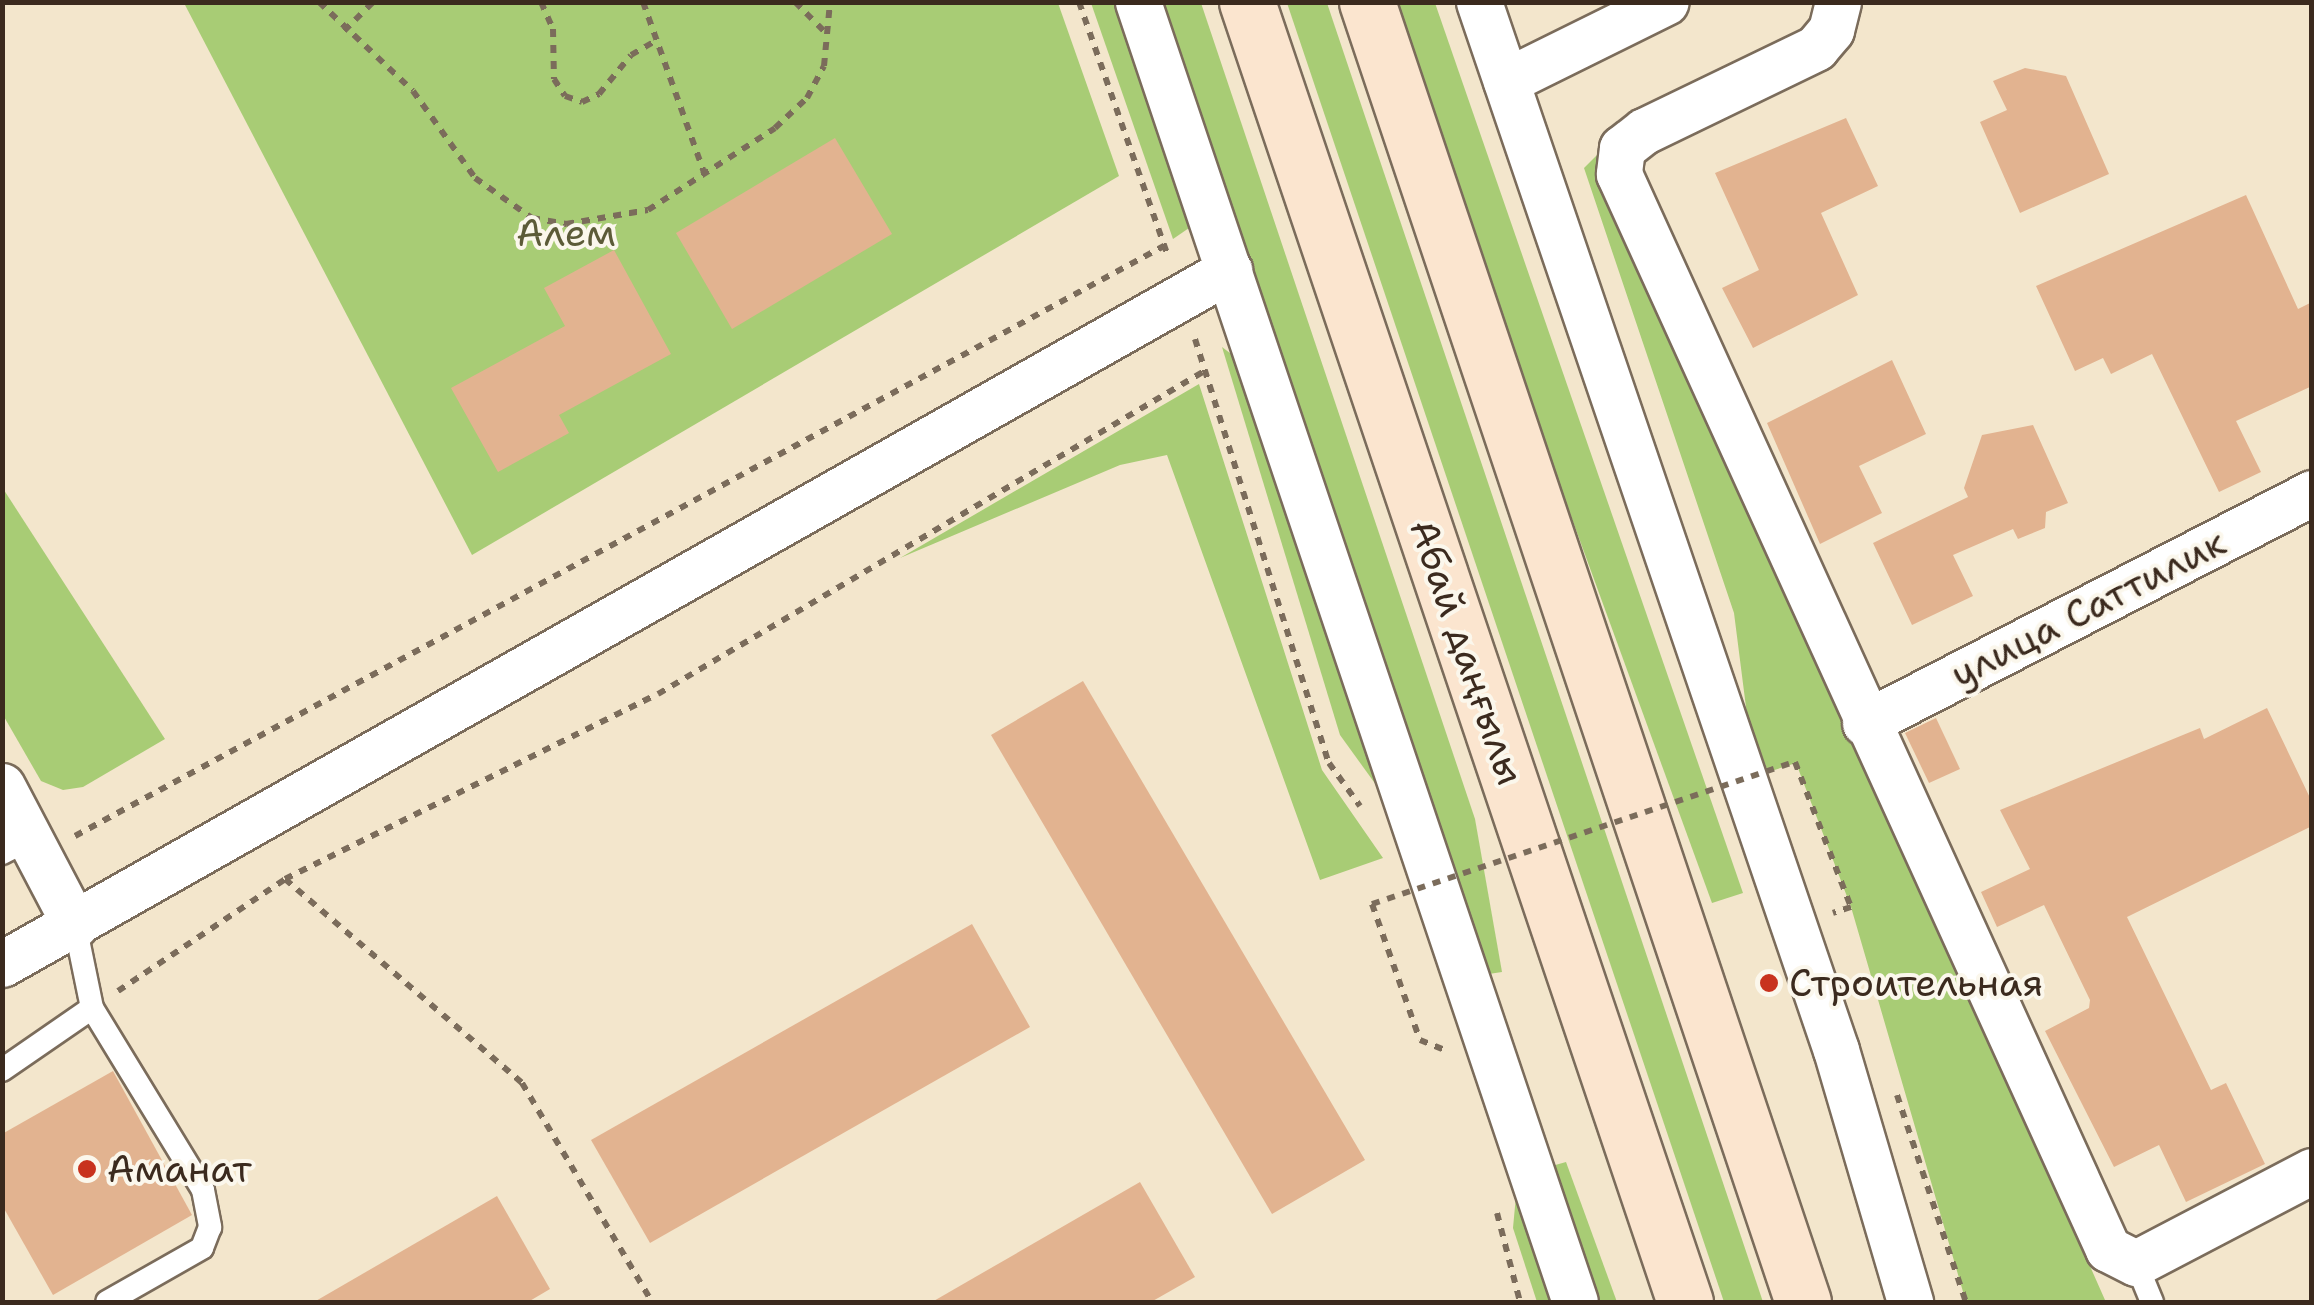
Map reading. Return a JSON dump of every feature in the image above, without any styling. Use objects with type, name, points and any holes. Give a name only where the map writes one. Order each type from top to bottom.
[{"type":"main road","name":"Абай даңғылы","points":[[1247,2],[1685,1302]]},
{"type":"main road","points":[[1367,2],[1803,1302]]},
{"type":"street","points":[[1138,2],[1575,1302]]},
{"type":"street","points":[[1480,2],[1836,1050],[1910,1302]]},
{"type":"street","points":[[1506,82],[1666,2]]},
{"type":"street","points":[[1838,2],[1831,30],[1816,48],[1644,130],[1622,148],[1619,174],[1865,723],[2006,1013],[2108,1249],[2144,1283],[2312,1170]]},
{"type":"street","points":[[2,964],[1229,270]]},
{"type":"street","name":"улица Саттилик","points":[[1865,723],[2312,494]]},
{"type":"street","points":[[2,786],[24,849],[75,925]]},
{"type":"lane","points":[[75,925],[92,1008],[203,1190],[210,1227],[202,1248],[106,1302]]},
{"type":"lane","points":[[2,1070],[92,1008]]},
{"type":"path","points":[[319,2],[344,31],[413,91],[475,178],[532,218],[566,224],[611,220],[648,210],[705,175],[807,98],[824,66],[830,2]]},
{"type":"path","points":[[344,31],[373,2]]},
{"type":"path","points":[[541,2],[553,30],[554,79],[564,96],[582,102],[599,94],[631,55],[656,40]]},
{"type":"path","points":[[643,2],[705,175]]},
{"type":"path","points":[[795,2],[828,34]]},
{"type":"path","points":[[24,849],[1164,246],[1079,2]]},
{"type":"path","points":[[92,1008],[285,879],[658,694],[1206,370]]},
{"type":"path","points":[[1458,1055],[1420,1040],[1372,904],[1796,762],[1851,907]]},
{"type":"path","points":[[285,879],[522,1083],[652,1302]]},
{"type":"green space","name":"Алем","points":[[184,3],[1058,3],[1119,176],[472,555]]},
{"type":"green space","points":[[1091,3],[1121,3],[1190,201],[1189,228],[1173,239]]},
{"type":"green space","points":[[1145,3],[1201,3],[1475,819],[1502,972],[1482,975]]},
{"type":"green space","points":[[1287,3],[1327,3],[1763,1302],[1724,1302]]},
{"type":"green space","points":[[1384,3],[1435,3],[1743,893],[1712,903]]},
{"type":"green space","points":[[1597,155],[2105,1300],[2123,1302],[1966,1302],[1851,907],[1796,763],[1768,772],[1747,715],[1734,613],[1584,168]]},
{"type":"green space","points":[[1222,347],[1251,369],[1392,807],[1340,735]]},
{"type":"green space","points":[[1199,384],[1322,770],[1383,858],[1320,880],[1167,455],[1120,465],[900,558]]},
{"type":"green space","points":[[2,487],[165,739],[83,787],[63,790],[41,781],[3,715]]},
{"type":"green space","points":[[1566,1162],[1617,1302],[1586,1302],[1541,1169]]},
{"type":"green space","points":[[1517,1185],[1556,1302],[1537,1302],[1513,1228]]},
{"type":"building","points":[[2025,68],[2066,76],[2109,174],[2020,213],[1980,122],[2007,110],[1993,81]]},
{"type":"building","points":[[1846,118],[1878,186],[1821,213],[1858,295],[1753,348],[1722,288],[1759,270],[1715,173]]},
{"type":"building","points":[[835,138],[892,234],[732,329],[676,233]]},
{"type":"building","points":[[2246,195],[2298,309],[2312,302],[2312,386],[2236,421],[2261,472],[2219,492],[2152,354],[2111,374],[2103,358],[2075,371],[2036,286]]},
{"type":"building","points":[[614,250],[671,354],[559,415],[569,433],[498,472],[451,388],[565,326],[544,288]]},
{"type":"building","points":[[1892,360],[1926,434],[1859,466],[1882,513],[1820,544],[1767,423]]},
{"type":"building","points":[[2033,425],[2068,503],[2046,512],[2045,528],[2018,539],[2013,529],[1953,555],[1973,596],[1912,625],[1873,543],[1968,497],[1964,488],[1982,435]]},
{"type":"building","points":[[1083,681],[1365,1160],[1272,1214],[991,735]]},
{"type":"building","points":[[2267,708],[2312,802],[2312,826],[2127,917],[2211,1090],[2226,1083],[2265,1164],[2186,1202],[2159,1145],[2114,1167],[2045,1031],[2089,1008],[2090,1000],[2044,905],[1997,927],[1981,892],[2030,869],[2000,810],[2200,728],[2204,739]]},
{"type":"building","points":[[1936,718],[1960,769],[1929,783],[1905,733]]},
{"type":"building","points":[[972,924],[1030,1027],[650,1243],[591,1140]]},
{"type":"building","name":"Аманат","points":[[113,1071],[192,1215],[53,1295],[2,1205],[2,1134]]},
{"type":"building","points":[[1140,1182],[1195,1277],[1151,1302],[932,1302]]},
{"type":"building","points":[[497,1196],[550,1289],[528,1302],[314,1302]]},
{"type":"place","name":"Строительная","points":[[1769,983]]},
{"type":"place","name":"Аманат","points":[[87,1169]]}]
